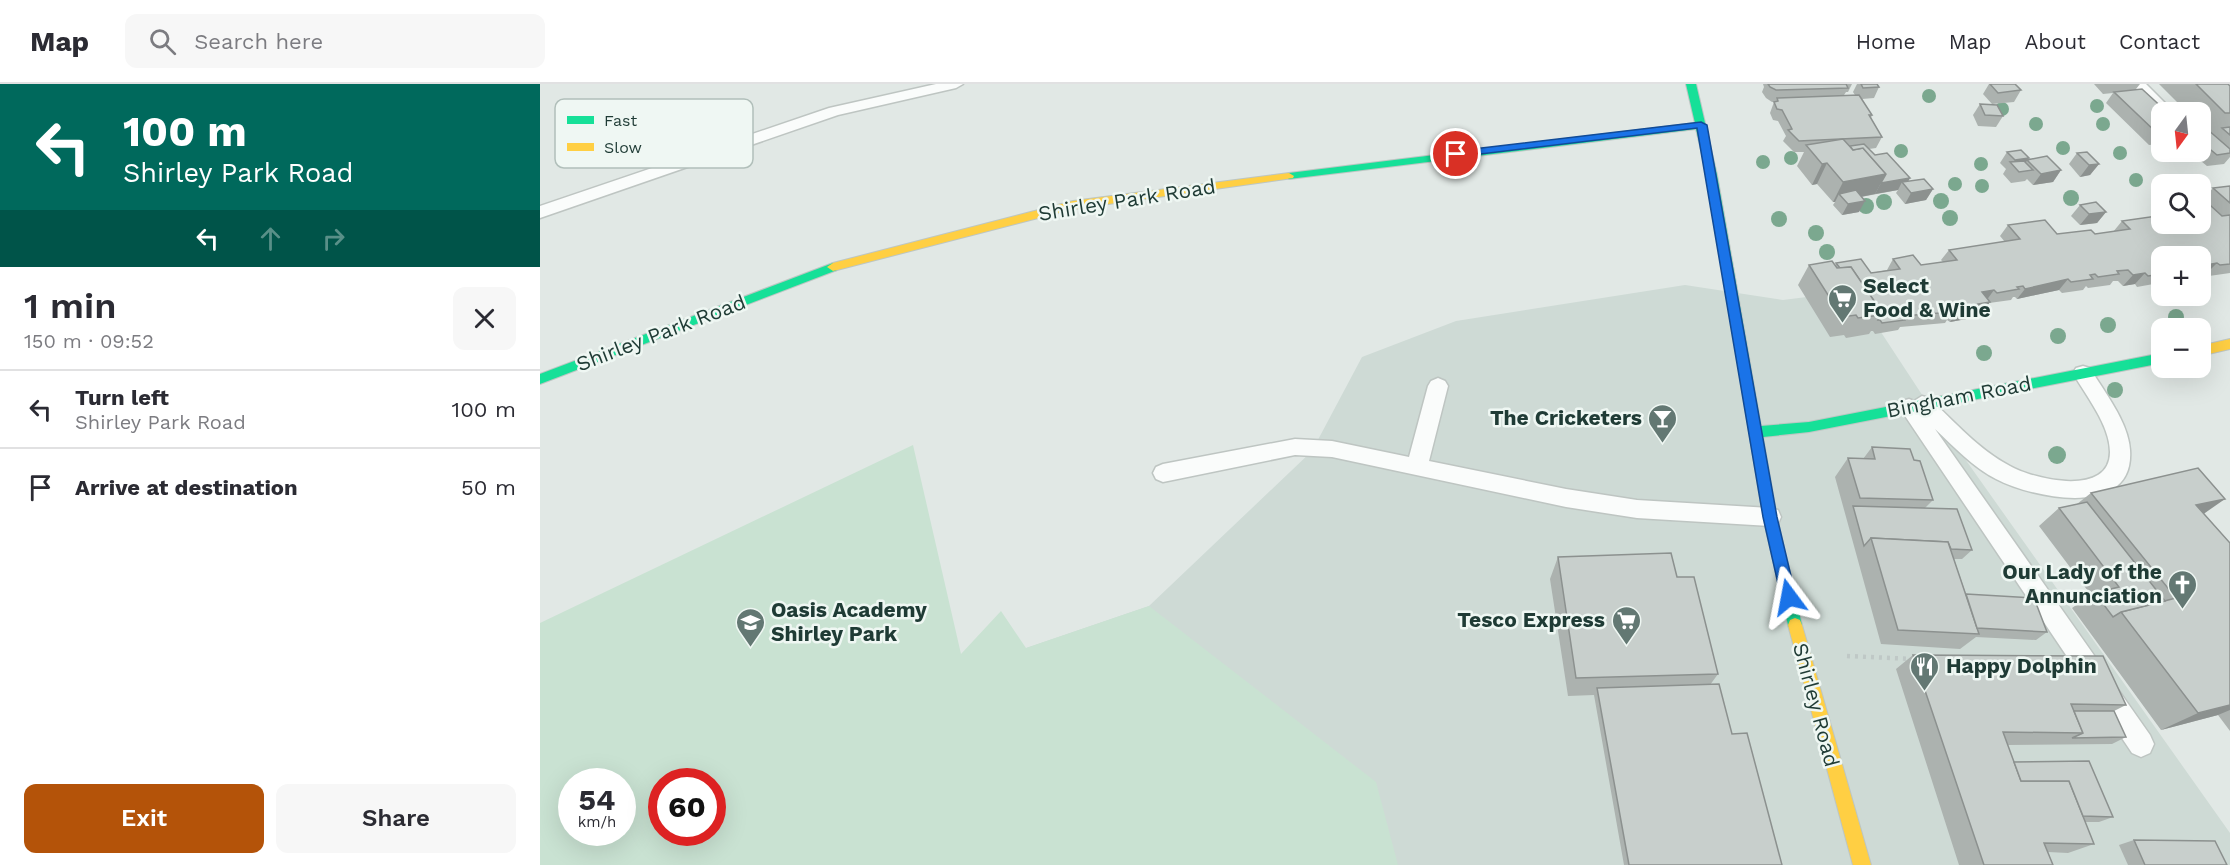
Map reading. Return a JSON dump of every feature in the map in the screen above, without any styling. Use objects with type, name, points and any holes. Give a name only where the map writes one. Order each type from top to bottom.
[{"type":"street","name":"Shirley Road","points":[[1691,84],[1701,125],[1770,517],[1802,654],[1862,865]]},
{"type":"street","name":"Shirley Park Road","points":[[540,379],[844,263],[1073,205],[1412,159],[1701,125]]},
{"type":"street","points":[[2211,348],[2230,344]]},
{"type":"street","name":"Bingham Road","points":[[1755,432],[1809,427],[2151,360]]},
{"type":"lane","points":[[753,139],[834,111],[956,84]]},
{"type":"lane","points":[[2137,84],[2156,102]]},
{"type":"lane","points":[[540,212],[668,168]]},
{"type":"lane","points":[[1916,405],[2003,473],[2027,483],[2076,491],[2110,479],[2120,467],[2120,450],[2115,434],[2083,373]]},
{"type":"lane","points":[[1417,467],[1438,386]]},
{"type":"lane","points":[[1916,405],[2141,744]]},
{"type":"lane","points":[[1163,472],[1295,447],[1314,447],[1566,498],[1637,509],[1770,517]]},
{"type":"path","points":[[1802,654],[1918,659]]},
{"type":"shaded area","points":[[1685,285],[1783,300],[1854,291],[1953,442],[2230,833],[2230,865],[540,865],[540,627],[965,669],[1149,606],[1312,451],[1362,357],[1456,321]]},
{"type":"green space","name":"Oasis Academy Shirley Park","points":[[913,445],[961,654],[1001,611],[1026,648],[1149,606],[1376,782],[1398,865],[540,865],[540,623]]},
{"type":"building","points":[[1768,84],[1846,84],[1848,88],[1776,90]]},
{"type":"building","points":[[1861,84],[1877,84],[1879,87],[1863,88]]},
{"type":"building","points":[[1990,84],[2015,84],[2021,90],[1998,93]]},
{"type":"building","points":[[2196,84],[2228,84],[2230,86],[2230,113],[2225,113]]},
{"type":"building","points":[[2142,89],[2156,102],[2151,102],[2151,127],[2114,92]]},
{"type":"building","points":[[1859,95],[1882,137],[1799,141],[1788,130],[1792,129],[1782,110],[1777,109],[1774,102],[1778,101],[1777,98]]},
{"type":"building","points":[[1980,104],[1997,105],[2003,116],[1985,115]]},
{"type":"building","points":[[2230,127],[2230,135],[2222,128]]},
{"type":"building","points":[[2211,132],[2230,149],[2230,153],[2217,155],[2211,150]]},
{"type":"building","points":[[1843,139],[1853,150],[1863,148],[1886,174],[1843,182],[1827,163],[1822,164],[1806,145]]},
{"type":"building","points":[[1864,144],[1875,155],[1887,153],[1910,178],[1881,183],[1886,174],[1863,148],[1853,150],[1850,146]]},
{"type":"building","points":[[2021,150],[2029,158],[2015,160],[2007,152]]},
{"type":"building","points":[[2087,152],[2099,164],[2089,165],[2077,153]]},
{"type":"building","points":[[2047,156],[2061,170],[2041,174],[2027,160]]},
{"type":"building","points":[[2024,161],[2033,170],[2019,172],[2010,162]]},
{"type":"building","points":[[1924,179],[1933,189],[1911,193],[1902,182]]},
{"type":"building","points":[[2230,186],[2230,203],[2213,188]]},
{"type":"building","points":[[1856,190],[1865,201],[1848,204],[1839,194]]},
{"type":"building","points":[[2096,202],[2106,212],[2089,214],[2080,205]]},
{"type":"building","points":[[2211,206],[2222,216],[2230,215],[2230,264],[2211,264],[2211,246],[2151,246],[2151,276],[2145,273],[2133,275],[2128,270],[2117,271],[2119,274],[2098,277],[2095,274],[2090,275],[2093,279],[2071,282],[2068,279],[2025,289],[2023,286],[2017,287],[2019,289],[1997,293],[1994,290],[1982,292],[1990,302],[1978,304],[1980,307],[1958,311],[1953,308],[1950,309],[1953,312],[1903,316],[1905,320],[1882,323],[1878,320],[1881,311],[1851,267],[1840,268],[1836,263],[1861,259],[1871,273],[1900,269],[1893,259],[1913,255],[1921,265],[1957,260],[1949,250],[2020,239],[2008,225],[2045,220],[2057,234],[2091,230],[2095,234],[2130,229],[2122,221],[2151,217],[2151,234],[2211,234]]},
{"type":"building","points":[[1832,261],[1837,268],[1851,267],[1881,311],[1879,312],[1881,315],[1858,318],[1856,315],[1842,317],[1809,265]]},
{"type":"building","points":[[1872,447],[1910,449],[1914,460],[1920,461],[1933,500],[1860,498],[1848,458],[1875,459]]},
{"type":"building","points":[[2198,468],[2225,499],[2196,505],[2230,543],[2230,705],[2198,713],[2121,612],[2176,598],[2091,493]]},
{"type":"building","points":[[2087,502],[2165,601],[2121,612],[2113,617],[2095,593],[2119,587],[2059,508]]},
{"type":"building","points":[[1853,506],[1957,509],[1972,550],[1951,549],[1948,542],[1871,538],[1864,546]]},
{"type":"building","points":[[1871,538],[1948,542],[1979,634],[1898,630]]},
{"type":"building","name":"Tesco Express","points":[[1671,553],[1677,577],[1694,577],[1718,674],[1576,678],[1558,557]]},
{"type":"building","points":[[1966,594],[2034,598],[2047,632],[1977,628]]},
{"type":"building","points":[[1913,655],[2103,656],[2126,705],[2071,704],[2083,733],[2003,732],[2021,781],[2069,781],[2094,844],[2044,843],[2053,865],[1984,865]]},
{"type":"building","points":[[1719,684],[1732,734],[1747,733],[1782,865],[1629,865],[1597,688]]},
{"type":"building","points":[[2074,711],[2114,711],[2126,737],[2072,738],[2083,733]]},
{"type":"building","points":[[2089,761],[2113,817],[2083,816],[2069,781],[2021,781],[2014,762]]},
{"type":"building","points":[[2134,840],[2215,841],[2227,865],[2145,865]]},
{"type":"traffic: fast","points":[[1691,84],[1712,175],[1770,517],[1795,625]]},
{"type":"traffic: fast","points":[[1289,176],[1701,125]]},
{"type":"traffic: fast","points":[[540,379],[833,267]]},
{"type":"traffic: fast","points":[[1755,432],[1809,427],[2151,360]]},
{"type":"traffic: slow","points":[[833,267],[1073,205],[1289,176]]},
{"type":"traffic: slow","points":[[2211,348],[2230,344]]},
{"type":"traffic: slow","points":[[1795,625],[1862,865]]},
{"type":"place","name":"Select Food & Wine","points":[[1842,324]]},
{"type":"place","name":"The Cricketers","points":[[1663,444]]},
{"type":"place","name":"Our Lady of the Annunciation","points":[[2183,610]]},
{"type":"place","name":"Tesco Express","points":[[1626,646]]},
{"type":"place","name":"Oasis Academy Shirley Park","points":[[750,648]]},
{"type":"place","name":"Happy Dolphin","points":[[1925,692]]},
{"type":"route","points":[[1456,154],[1701,125],[1712,175],[1770,517],[1789,597]]}]
